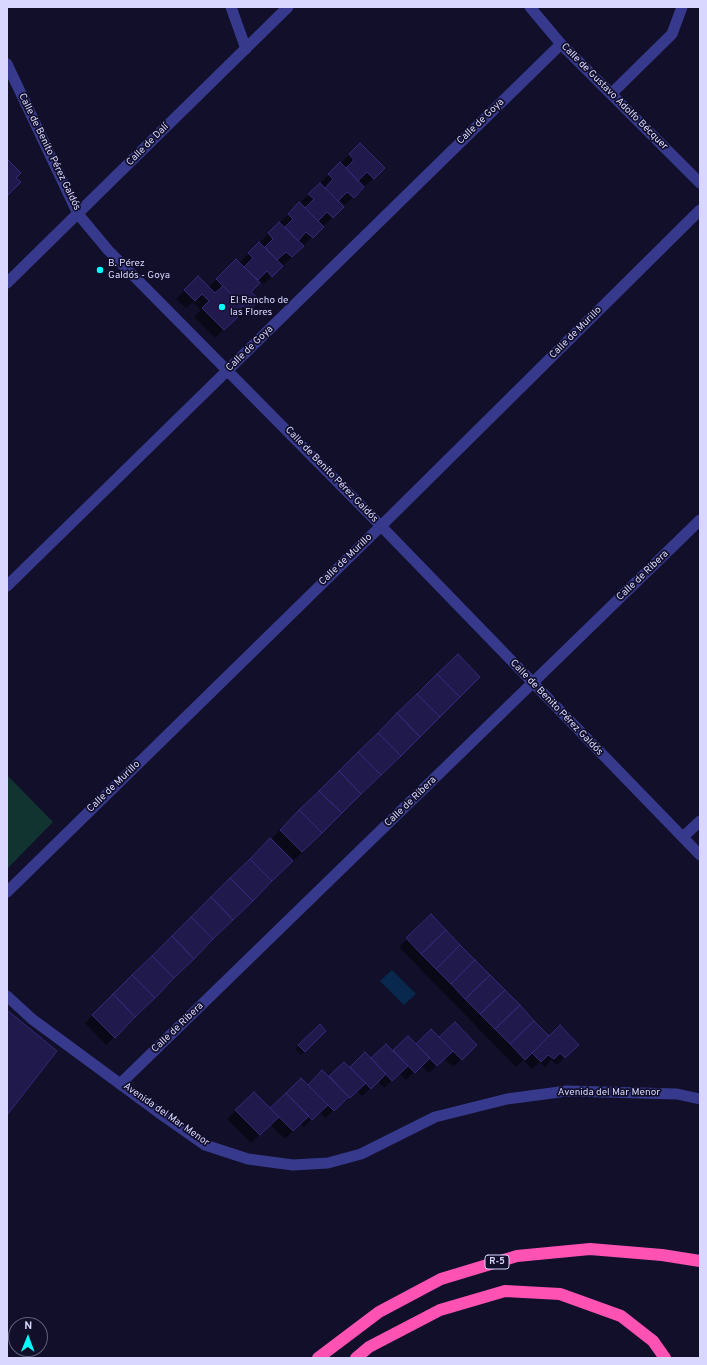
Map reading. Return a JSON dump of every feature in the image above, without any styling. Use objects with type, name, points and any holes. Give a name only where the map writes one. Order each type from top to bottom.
[{"type":"highway","name":"R-5","points":[[318,1358],[379,1312],[441,1279],[517,1256],[590,1249],[662,1255],[700,1261]]},
{"type":"highway","points":[[356,1358],[369,1347],[440,1310],[505,1291],[560,1294],[621,1316],[653,1340],[665,1358]]},
{"type":"street","points":[[230,7],[246,49]]},
{"type":"street","name":"Calle de Dalí","points":[[7,283],[288,7]]},
{"type":"street","name":"Calle de Gustavo Adolfo Bécquer","points":[[530,7],[561,44],[700,183]]},
{"type":"street","points":[[611,94],[672,34],[682,7]]},
{"type":"street","name":"Calle de Goya","points":[[7,586],[561,44]]},
{"type":"street","name":"Calle de Benito Pérez Galdós","points":[[7,64],[78,214],[108,250],[381,526],[700,855]]},
{"type":"street","name":"Calle de Murillo","points":[[7,892],[381,526],[700,210]]},
{"type":"street","name":"Calle de Ribera","points":[[120,1084],[700,520]]},
{"type":"street","points":[[683,837],[700,821]]},
{"type":"street","name":"Avenida del Mar Menor","points":[[7,996],[32,1019],[205,1145],[248,1159],[293,1165],[328,1163],[361,1154],[435,1118],[507,1099],[567,1091],[677,1094],[700,1099]]},
{"type":"green space","points":[[7,775],[53,822],[7,869]]},
{"type":"water","points":[[392,970],[416,994],[404,1005],[380,981]]},
{"type":"building","points":[[360,143],[385,168],[374,179],[367,172],[358,181],[346,168],[354,160],[349,154]]},
{"type":"building","points":[[7,159],[21,173],[16,178],[21,182],[7,196]]},
{"type":"building","points":[[340,162],[364,187],[354,198],[347,192],[338,201],[325,188],[333,179],[328,174]]},
{"type":"building","points":[[320,183],[344,207],[333,218],[327,212],[318,221],[305,208],[314,199],[308,194]]},
{"type":"building","points":[[299,202],[324,227],[313,238],[306,232],[298,241],[285,227],[293,219],[288,214]]},
{"type":"building","points":[[279,222],[304,246],[292,257],[286,252],[277,260],[265,247],[273,239],[268,233]]},
{"type":"building","points":[[259,242],[283,266],[272,277],[267,271],[258,280],[244,267],[253,258],[248,253]]},
{"type":"building","points":[[236,259],[260,283],[251,292],[260,300],[248,311],[216,279]]},
{"type":"building","points":[[198,276],[215,293],[223,286],[243,306],[234,313],[238,317],[224,330],[202,308],[209,301],[202,294],[195,301],[184,290]]},
{"type":"building","points":[[458,654],[480,677],[460,697],[437,674]]},
{"type":"building","points":[[437,674],[460,697],[440,717],[417,694]]},
{"type":"building","points":[[417,694],[440,717],[420,737],[397,713]]},
{"type":"building","points":[[397,713],[420,737],[401,756],[378,733]]},
{"type":"building","points":[[378,733],[401,756],[381,775],[358,752]]},
{"type":"building","points":[[358,752],[381,775],[361,794],[339,771]]},
{"type":"building","points":[[339,771],[361,794],[342,813],[319,791]]},
{"type":"building","points":[[319,791],[342,813],[322,833],[299,810]]},
{"type":"building","points":[[299,810],[322,833],[302,852],[280,830]]},
{"type":"building","points":[[270,838],[293,861],[272,881],[250,859]]},
{"type":"building","points":[[250,859],[272,881],[253,901],[230,878]]},
{"type":"building","points":[[230,878],[253,901],[233,920],[211,897]]},
{"type":"building","points":[[211,897],[233,920],[213,939],[191,917]]},
{"type":"building","points":[[431,914],[446,930],[421,954],[406,938]]},
{"type":"building","points":[[191,917],[213,939],[194,959],[172,936]]},
{"type":"building","points":[[446,930],[460,945],[436,969],[421,954]]},
{"type":"building","points":[[172,936],[194,959],[174,978],[152,956]]},
{"type":"building","points":[[460,945],[475,960],[451,984],[436,969]]},
{"type":"building","points":[[152,956],[174,978],[155,998],[132,975]]},
{"type":"building","points":[[475,960],[490,975],[465,999],[451,984]]},
{"type":"building","points":[[132,975],[155,998],[135,1017],[113,994]]},
{"type":"building","points":[[490,975],[505,990],[480,1014],[465,999]]},
{"type":"building","points":[[505,990],[520,1005],[495,1029],[480,1014]]},
{"type":"building","points":[[113,994],[135,1017],[115,1038],[92,1015]]},
{"type":"building","points":[[520,1005],[534,1021],[510,1044],[495,1029]]},
{"type":"building","points":[[7,1010],[57,1051],[7,1115]]},
{"type":"building","points":[[534,1021],[549,1036],[525,1060],[510,1044]]},
{"type":"building","points":[[455,1022],[477,1045],[462,1060],[439,1037]]},
{"type":"building","points":[[320,1024],[326,1031],[305,1052],[298,1045]]},
{"type":"building","points":[[560,1025],[579,1045],[565,1058],[560,1053],[554,1059],[548,1055],[541,1062],[532,1053]]},
{"type":"building","points":[[431,1029],[453,1051],[437,1066],[416,1044]]},
{"type":"building","points":[[408,1036],[430,1058],[415,1073],[393,1050]]},
{"type":"building","points":[[386,1044],[408,1066],[392,1081],[371,1058]]},
{"type":"building","points":[[365,1052],[386,1074],[371,1089],[350,1067]]},
{"type":"building","points":[[344,1062],[366,1083],[350,1098],[329,1076]]},
{"type":"building","points":[[322,1070],[349,1097],[334,1111],[308,1085]]},
{"type":"building","points":[[301,1078],[328,1105],[312,1120],[286,1093]]},
{"type":"building","points":[[254,1092],[279,1117],[260,1135],[235,1110]]},
{"type":"building","points":[[286,1093],[309,1116],[293,1131],[270,1108]]},
{"type":"place","name":"B. Pérez Galdós - Goya","points":[[100,270]]},
{"type":"place","name":"El Rancho de las Flores","points":[[222,307]]}]
